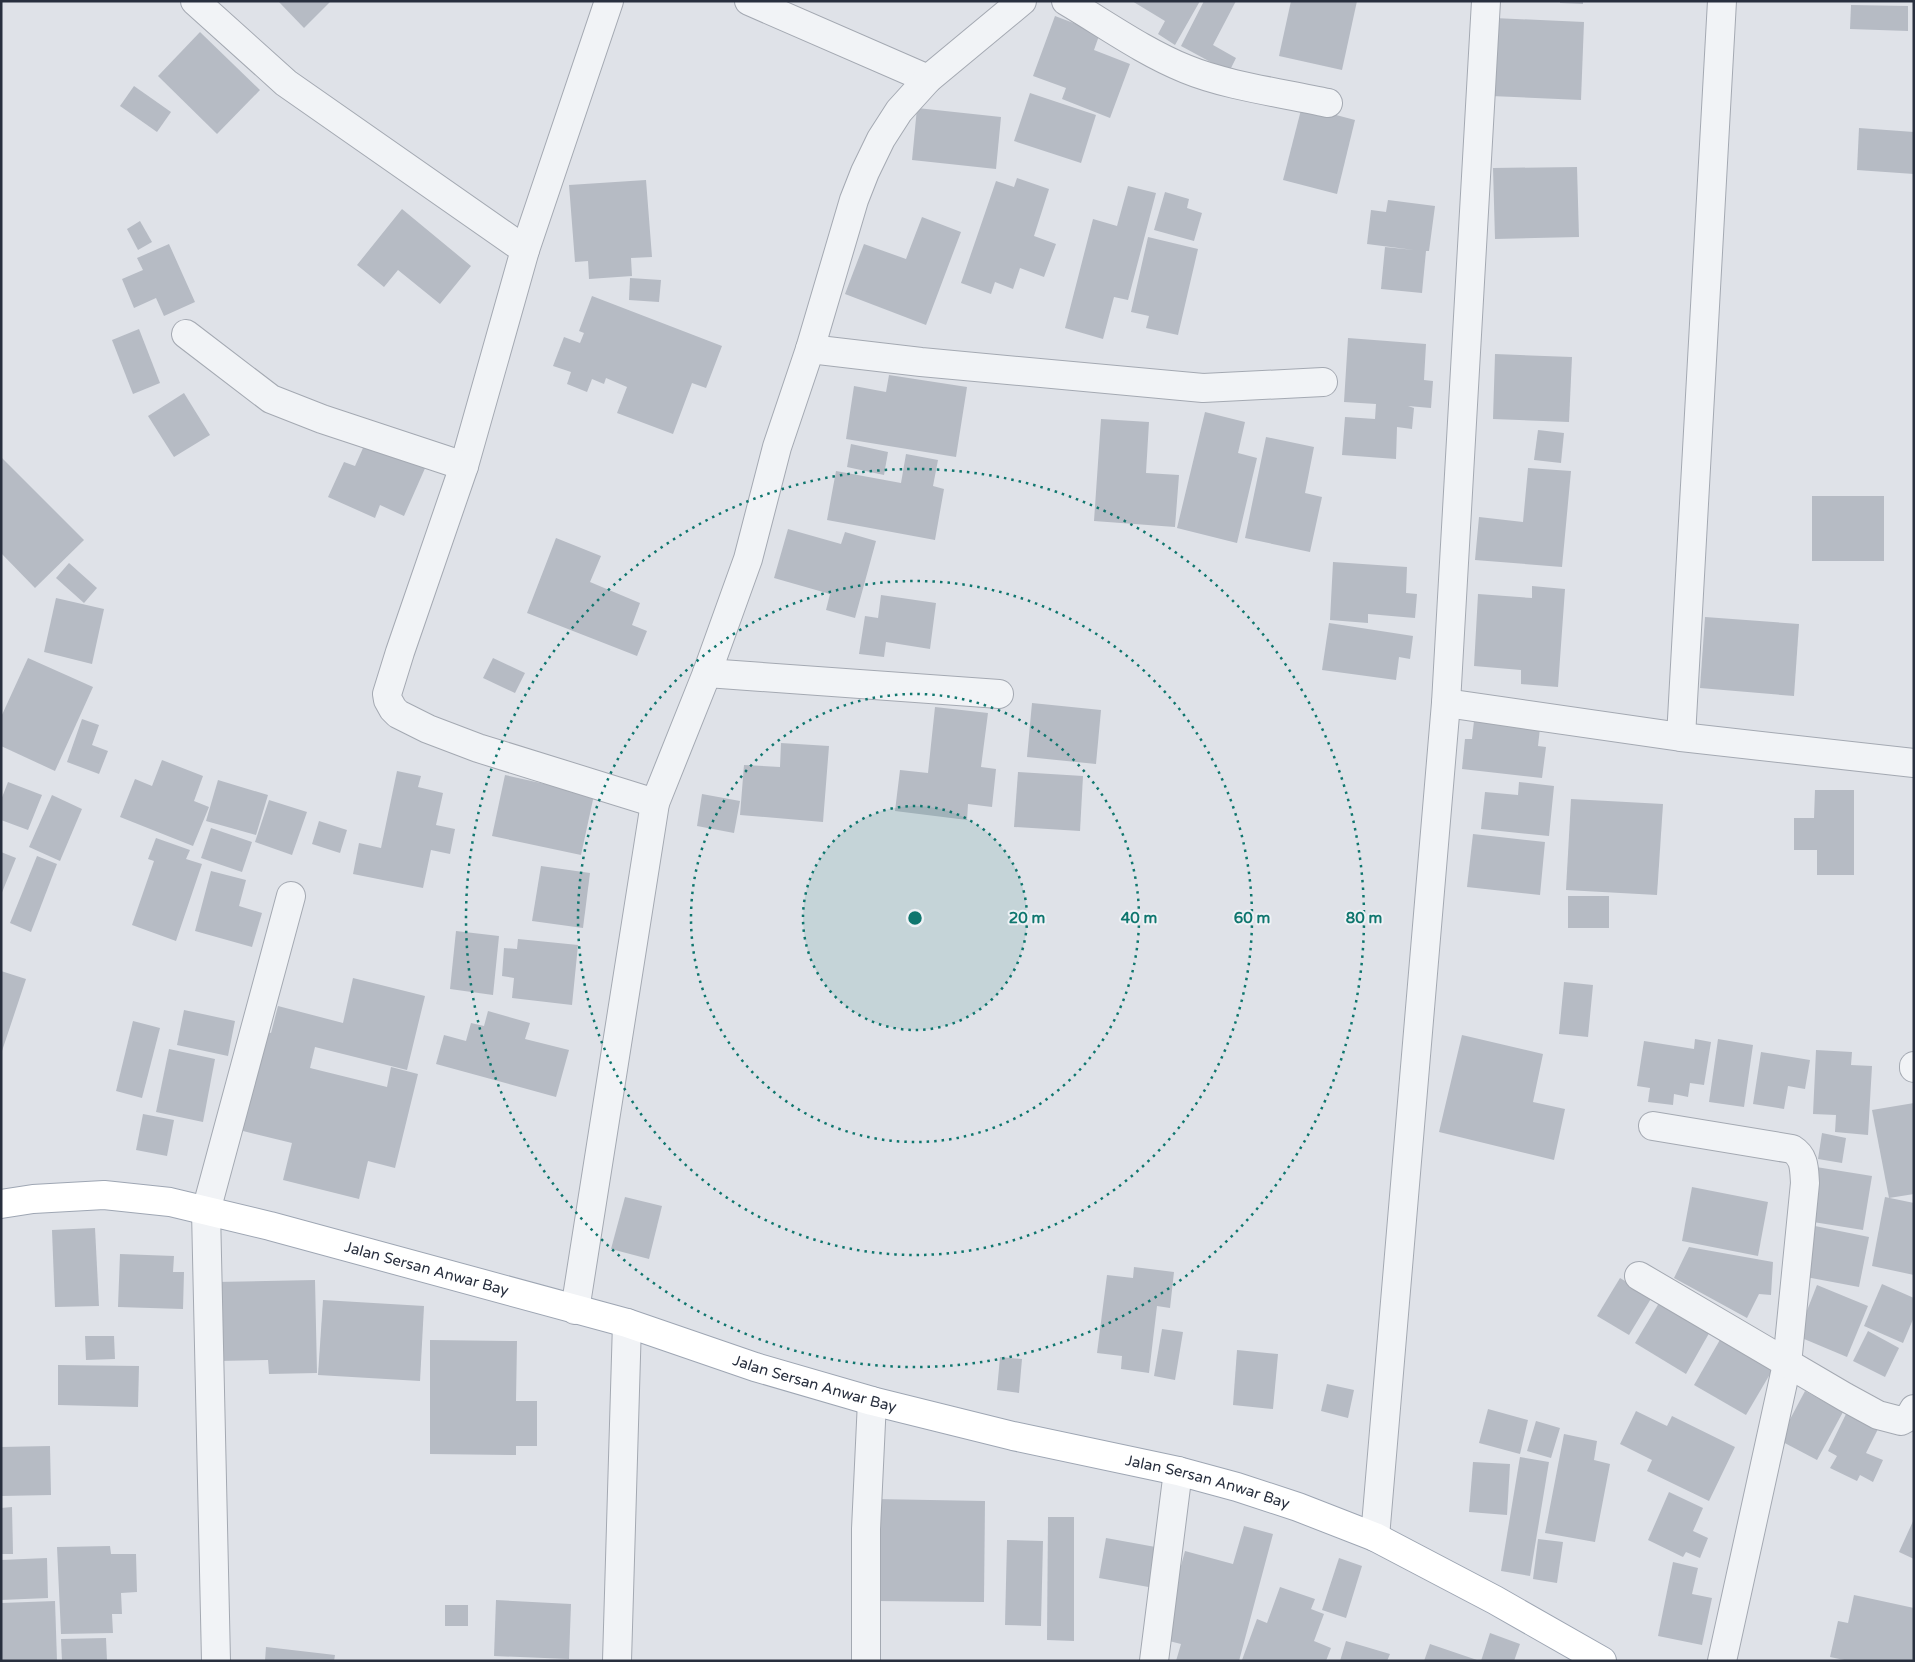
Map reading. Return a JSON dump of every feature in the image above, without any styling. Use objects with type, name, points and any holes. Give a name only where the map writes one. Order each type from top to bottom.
[{"type":"main road","name":"Jalan Sersan Anwar Bay","points":[[1,1204],[33,1199],[104,1195],[170,1202],[270,1226],[627,1323],[755,1367],[872,1401],[1014,1436],[1178,1471],[1237,1487],[1298,1507],[1375,1537],[1495,1600],[1602,1661]]},
{"type":"street","points":[[195,1],[286,83],[525,250]]},
{"type":"street","points":[[609,1],[525,250],[464,466],[387,694],[393,709],[405,719],[470,745],[655,803]]},
{"type":"street","points":[[575,1310],[655,803],[707,673],[748,559],[777,447],[810,349],[838,250],[865,172],[881,139],[899,111],[928,80],[1022,1]]},
{"type":"street","points":[[1066,1],[1152,52],[1185,69],[1208,78],[1328,103]]},
{"type":"street","points":[[1375,1537],[1446,703],[1486,1]]},
{"type":"street","points":[[1681,738],[1722,1]]},
{"type":"street","points":[[755,2],[928,80]]},
{"type":"street","points":[[186,334],[271,399],[322,419],[464,466]]},
{"type":"street","points":[[810,349],[921,362],[1203,388],[1323,382]]},
{"type":"street","points":[[707,673],[1000,694]]},
{"type":"street","points":[[1446,703],[1681,738],[1914,763]]},
{"type":"street","points":[[216,1661],[206,1211],[291,896]]},
{"type":"street","points":[[1653,1126],[1792,1149],[1801,1157],[1804,1164],[1805,1183],[1787,1364],[1722,1661]]},
{"type":"street","points":[[1639,1276],[1787,1364],[1878,1415],[1902,1421],[1910,1416],[1914,1408]]},
{"type":"street","points":[[617,1661],[627,1323]]},
{"type":"street","points":[[866,1661],[866,1529],[872,1401]]},
{"type":"street","points":[[1154,1661],[1178,1471]]},
{"type":"building","points":[[278,1],[331,1],[304,28]]},
{"type":"building","points":[[1132,1],[1200,1],[1175,45],[1158,34],[1165,21]]},
{"type":"building","points":[[1204,1],[1236,1],[1213,45],[1236,58],[1229,72],[1181,46]]},
{"type":"building","points":[[1291,1],[1357,1],[1342,70],[1279,56]]},
{"type":"building","points":[[1560,1],[1583,1],[1583,4],[1560,3]]},
{"type":"building","points":[[1851,5],[1908,6],[1908,31],[1850,29]]},
{"type":"building","points":[[1055,16],[1100,33],[1094,50],[1130,64],[1110,118],[1062,99],[1066,88],[1033,76]]},
{"type":"building","points":[[1494,18],[1584,22],[1581,100],[1491,96]]},
{"type":"building","points":[[200,32],[260,90],[217,134],[158,76]]},
{"type":"building","points":[[134,86],[171,112],[157,132],[120,106]]},
{"type":"building","points":[[1030,93],[1096,115],[1081,163],[1014,141]]},
{"type":"building","points":[[1302,106],[1355,120],[1337,194],[1283,180]]},
{"type":"building","points":[[917,108],[1001,117],[996,169],[912,160]]},
{"type":"building","points":[[1859,128],[1914,132],[1914,174],[1857,170]]},
{"type":"building","points":[[1577,167],[1579,237],[1495,239],[1493,168]]},
{"type":"building","points":[[1017,178],[1049,189],[1034,236],[1056,244],[1044,277],[1020,268],[1013,289],[995,282],[991,294],[961,283],[996,181],[1014,187]]},
{"type":"building","points":[[646,180],[652,257],[631,258],[632,276],[589,279],[588,261],[575,262],[569,185]]},
{"type":"building","points":[[1128,186],[1156,193],[1128,300],[1114,297],[1103,339],[1065,328],[1093,219],[1117,226]]},
{"type":"building","points":[[1165,192],[1189,199],[1187,208],[1202,213],[1194,241],[1154,230]]},
{"type":"building","points":[[1388,200],[1435,206],[1429,251],[1426,251],[1422,293],[1381,289],[1385,247],[1414,250],[1367,244],[1371,210],[1386,212]]},
{"type":"building","points":[[402,209],[471,266],[440,304],[398,270],[384,287],[357,265]]},
{"type":"building","points":[[922,217],[961,232],[926,325],[845,294],[864,244],[906,259]]},
{"type":"building","points":[[140,221],[152,242],[138,250],[127,229]]},
{"type":"building","points":[[1148,237],[1198,249],[1178,335],[1146,328],[1149,316],[1131,312]]},
{"type":"building","points":[[169,244],[195,302],[164,316],[156,298],[134,308],[122,279],[143,270],[137,258]]},
{"type":"building","points":[[630,278],[661,280],[659,302],[629,300]]},
{"type":"building","points":[[592,296],[722,346],[706,388],[692,383],[673,434],[617,413],[627,387],[606,378],[604,384],[592,379],[587,392],[567,384],[571,372],[553,366],[564,337],[580,343],[584,333],[579,331]]},
{"type":"building","points":[[139,329],[160,383],[133,394],[112,340]]},
{"type":"building","points":[[1348,338],[1426,344],[1424,380],[1433,381],[1431,408],[1408,406],[1414,408],[1412,429],[1397,427],[1396,459],[1342,455],[1345,417],[1375,419],[1376,404],[1344,402]]},
{"type":"building","points":[[1495,354],[1572,357],[1569,422],[1493,419]]},
{"type":"building","points":[[889,375],[967,387],[956,457],[846,439],[854,386],[886,392]]},
{"type":"building","points":[[184,393],[210,435],[174,457],[148,416]]},
{"type":"building","points":[[1205,412],[1245,422],[1238,453],[1257,458],[1237,543],[1177,528]]},
{"type":"building","points":[[1101,419],[1149,422],[1146,473],[1179,475],[1175,527],[1094,521]]},
{"type":"building","points":[[1538,430],[1564,433],[1561,463],[1534,460]]},
{"type":"building","points":[[1266,437],[1314,447],[1305,493],[1322,497],[1310,552],[1245,538]]},
{"type":"building","points":[[367,439],[426,466],[404,516],[380,505],[375,518],[328,497],[344,462],[355,466]]},
{"type":"building","points":[[851,444],[888,452],[884,475],[847,467]]},
{"type":"building","points":[[906,454],[938,460],[933,486],[944,489],[935,540],[827,520],[836,471],[901,483]]},
{"type":"building","points":[[1,457],[84,540],[35,588],[1,553]]},
{"type":"building","points":[[1528,468],[1571,471],[1562,567],[1475,560],[1479,517],[1523,522]]},
{"type":"building","points":[[1812,496],[1884,496],[1884,561],[1812,561]]},
{"type":"building","points":[[788,529],[841,544],[845,532],[876,541],[855,618],[826,610],[830,594],[774,578]]},
{"type":"building","points":[[556,538],[601,556],[590,582],[640,603],[632,625],[647,631],[637,656],[527,613]]},
{"type":"building","points":[[1333,562],[1407,567],[1406,593],[1417,594],[1415,618],[1368,614],[1368,623],[1330,620]]},
{"type":"building","points":[[69,563],[97,588],[84,603],[56,578]]},
{"type":"building","points":[[1532,586],[1565,589],[1558,687],[1521,684],[1521,670],[1474,666],[1478,594],[1532,598]]},
{"type":"building","points":[[881,595],[936,603],[930,649],[886,642],[884,657],[859,654],[865,616],[878,618]]},
{"type":"building","points":[[56,598],[104,609],[92,664],[44,652]]},
{"type":"building","points":[[1705,617],[1799,624],[1794,696],[1700,688]]},
{"type":"building","points":[[1329,623],[1413,636],[1410,659],[1399,657],[1396,680],[1322,670]]},
{"type":"building","points":[[28,658],[93,687],[55,771],[1,746],[1,717]]},
{"type":"building","points":[[493,658],[525,673],[515,693],[483,678]]},
{"type":"building","points":[[1032,703],[1101,710],[1096,764],[1027,757]]},
{"type":"building","points":[[935,707],[988,713],[981,767],[996,769],[992,807],[968,804],[967,820],[895,811],[900,770],[928,773]]},
{"type":"building","points":[[82,719],[99,725],[92,745],[108,751],[99,774],[67,762]]},
{"type":"building","points":[[1474,721],[1540,728],[1538,746],[1546,747],[1542,778],[1462,769],[1465,739],[1472,739]]},
{"type":"building","points":[[781,743],[829,746],[823,822],[740,815],[744,765],[780,767]]},
{"type":"building","points":[[162,760],[203,776],[194,801],[209,807],[193,846],[120,817],[135,779],[152,786]]},
{"type":"building","points":[[397,771],[421,776],[418,787],[443,793],[436,825],[455,829],[450,854],[431,850],[423,888],[353,874],[359,843],[381,848]]},
{"type":"building","points":[[1018,772],[1083,776],[1080,831],[1014,827]]},
{"type":"building","points":[[505,775],[594,795],[581,855],[492,836]]},
{"type":"building","points":[[218,780],[268,795],[256,835],[206,821]]},
{"type":"building","points":[[8,782],[42,795],[28,830],[1,820],[1,800]]},
{"type":"building","points":[[1519,782],[1554,786],[1549,836],[1481,829],[1485,792],[1518,795]]},
{"type":"building","points":[[1815,790],[1854,790],[1854,875],[1817,875],[1817,850],[1794,850],[1794,818],[1814,818]]},
{"type":"building","points":[[702,794],[740,801],[734,833],[697,826]]},
{"type":"building","points":[[52,795],[82,809],[60,861],[29,847]]},
{"type":"building","points":[[1571,799],[1663,804],[1657,895],[1566,890]]},
{"type":"building","points":[[269,800],[307,812],[292,855],[255,842]]},
{"type":"building","points":[[319,821],[347,830],[340,853],[312,844]]},
{"type":"building","points":[[211,828],[252,842],[242,872],[201,858]]},
{"type":"building","points":[[1473,834],[1545,842],[1540,895],[1467,887]]},
{"type":"building","points":[[156,838],[190,850],[186,859],[202,864],[176,941],[132,925],[154,861],[148,859]]},
{"type":"building","points":[[1,852],[16,858],[1,895]]},
{"type":"building","points":[[37,856],[57,864],[31,932],[10,923]]},
{"type":"building","points":[[541,866],[590,873],[583,928],[532,921]]},
{"type":"building","points":[[211,871],[246,880],[239,906],[262,913],[252,947],[195,931]]},
{"type":"building","points":[[1568,896],[1609,896],[1609,928],[1568,928]]},
{"type":"building","points":[[456,931],[499,936],[493,995],[450,989]]},
{"type":"building","points":[[518,939],[578,945],[572,1005],[512,998],[514,978],[502,976],[504,948],[517,949]]},
{"type":"building","points":[[1,971],[26,979],[2,1051],[1,1051]]},
{"type":"building","points":[[353,978],[425,996],[407,1070],[315,1047],[310,1068],[387,1087],[391,1067],[418,1074],[395,1168],[368,1161],[359,1199],[283,1180],[292,1143],[239,1130],[263,1031],[271,1033],[278,1006],[343,1023]]},
{"type":"building","points":[[1564,982],[1593,985],[1588,1037],[1559,1034]]},
{"type":"building","points":[[184,1010],[235,1021],[228,1056],[177,1045]]},
{"type":"building","points":[[488,1011],[530,1023],[525,1039],[569,1050],[556,1097],[436,1064],[444,1035],[466,1041],[471,1023],[484,1026]]},
{"type":"building","points":[[133,1021],[160,1028],[142,1098],[116,1091]]},
{"type":"building","points":[[1462,1035],[1543,1054],[1533,1102],[1565,1109],[1554,1160],[1439,1132]]},
{"type":"building","points":[[1695,1039],[1711,1042],[1704,1085],[1690,1083],[1688,1097],[1674,1094],[1673,1105],[1648,1102],[1650,1088],[1637,1086],[1644,1041],[1694,1049]]},
{"type":"building","points":[[1718,1039],[1753,1045],[1744,1107],[1709,1102]]},
{"type":"building","points":[[169,1049],[215,1059],[203,1122],[156,1112]]},
{"type":"building","points":[[1816,1050],[1852,1052],[1851,1065],[1872,1066],[1868,1135],[1835,1132],[1836,1115],[1813,1114]]},
{"type":"building","points":[[1761,1052],[1810,1060],[1805,1089],[1788,1086],[1784,1109],[1753,1104]]},
{"type":"building","points":[[1914,1103],[1914,1194],[1889,1198],[1872,1110]]},
{"type":"building","points":[[143,1114],[174,1120],[167,1156],[136,1150]]},
{"type":"building","points":[[1822,1133],[1846,1138],[1842,1163],[1818,1159]]},
{"type":"building","points":[[1816,1167],[1872,1176],[1863,1230],[1807,1221]]},
{"type":"building","points":[[1692,1187],[1768,1202],[1758,1256],[1682,1241]]},
{"type":"building","points":[[625,1197],[662,1206],[649,1259],[611,1249]]},
{"type":"building","points":[[1885,1197],[1914,1203],[1914,1275],[1872,1266]]},
{"type":"building","points":[[1815,1226],[1869,1237],[1859,1287],[1806,1277]]},
{"type":"building","points":[[95,1228],[99,1306],[55,1307],[52,1230]]},
{"type":"building","points":[[1689,1247],[1773,1262],[1771,1295],[1759,1294],[1747,1318],[1674,1278]]},
{"type":"building","points":[[120,1254],[174,1256],[173,1272],[184,1272],[183,1309],[118,1307]]},
{"type":"building","points":[[1134,1267],[1174,1272],[1170,1308],[1157,1306],[1149,1373],[1121,1369],[1122,1356],[1097,1353],[1107,1275],[1133,1278]]},
{"type":"building","points":[[1620,1278],[1652,1297],[1629,1335],[1597,1316]]},
{"type":"building","points":[[315,1280],[317,1373],[269,1374],[268,1360],[217,1361],[216,1282]]},
{"type":"building","points":[[1882,1284],[1914,1298],[1914,1317],[1903,1343],[1864,1326]]},
{"type":"building","points":[[1817,1285],[1868,1306],[1847,1357],[1797,1336]]},
{"type":"building","points":[[1662,1298],[1712,1328],[1686,1374],[1635,1343]]},
{"type":"building","points":[[323,1300],[424,1306],[420,1381],[318,1375]]},
{"type":"building","points":[[1162,1329],[1183,1332],[1175,1380],[1154,1376]]},
{"type":"building","points":[[1868,1331],[1899,1348],[1885,1377],[1853,1361]]},
{"type":"building","points":[[85,1336],[114,1336],[115,1359],[86,1360]]},
{"type":"building","points":[[1721,1338],[1773,1369],[1746,1415],[1694,1385]]},
{"type":"building","points":[[430,1340],[517,1341],[516,1401],[537,1401],[537,1446],[516,1446],[516,1455],[430,1454]]},
{"type":"building","points":[[1237,1350],[1278,1354],[1273,1409],[1233,1405]]},
{"type":"building","points":[[1000,1357],[1022,1359],[1019,1393],[997,1390]]},
{"type":"building","points":[[58,1365],[139,1366],[138,1407],[58,1405]]},
{"type":"building","points":[[1327,1384],[1354,1390],[1348,1418],[1321,1411]]},
{"type":"building","points":[[1805,1391],[1843,1412],[1817,1460],[1779,1440]]},
{"type":"building","points":[[1488,1409],[1528,1420],[1520,1454],[1479,1443]]},
{"type":"building","points":[[1636,1411],[1667,1426],[1672,1416],[1735,1447],[1709,1501],[1647,1471],[1652,1460],[1620,1444]]},
{"type":"building","points":[[1846,1414],[1878,1429],[1866,1453],[1883,1460],[1873,1482],[1860,1475],[1857,1481],[1830,1468],[1837,1456],[1828,1451]]},
{"type":"building","points":[[1536,1421],[1560,1428],[1551,1458],[1527,1451]]},
{"type":"building","points":[[1564,1434],[1597,1441],[1594,1460],[1610,1464],[1595,1542],[1545,1533]]},
{"type":"building","points":[[50,1446],[51,1495],[1,1496],[1,1447]]},
{"type":"building","points":[[1520,1457],[1549,1462],[1530,1576],[1501,1571]]},
{"type":"building","points":[[1473,1462],[1510,1464],[1507,1515],[1469,1512]]},
{"type":"building","points":[[1669,1492],[1703,1508],[1693,1531],[1708,1538],[1700,1558],[1686,1552],[1683,1557],[1648,1540]]},
{"type":"building","points":[[875,1499],[985,1501],[984,1602],[874,1601]]},
{"type":"building","points":[[12,1507],[13,1554],[1,1554],[1,1508]]},
{"type":"building","points":[[1048,1517],[1074,1517],[1074,1641],[1047,1640]]},
{"type":"building","points":[[1914,1519],[1914,1559],[1899,1552]]},
{"type":"building","points":[[1244,1526],[1273,1534],[1239,1661],[1176,1661],[1181,1644],[1161,1639],[1185,1551],[1233,1564]]},
{"type":"building","points":[[1106,1538],[1161,1548],[1154,1588],[1099,1578]]},
{"type":"building","points":[[1538,1539],[1563,1542],[1557,1583],[1533,1579]]},
{"type":"building","points":[[1007,1540],[1043,1541],[1041,1626],[1005,1625]]},
{"type":"building","points":[[110,1546],[111,1554],[136,1554],[137,1592],[121,1593],[122,1614],[112,1614],[113,1633],[61,1634],[57,1547]]},
{"type":"building","points":[[47,1558],[48,1598],[1,1600],[1,1560]]},
{"type":"building","points":[[1339,1558],[1362,1566],[1346,1618],[1322,1610]]},
{"type":"building","points":[[1673,1562],[1698,1568],[1692,1594],[1712,1598],[1702,1645],[1658,1636]]},
{"type":"building","points":[[1280,1587],[1315,1599],[1311,1609],[1324,1614],[1314,1641],[1331,1648],[1326,1661],[1242,1660],[1257,1619],[1267,1623]]},
{"type":"building","points":[[1854,1595],[1914,1608],[1913,1661],[1849,1661],[1830,1657],[1838,1621],[1848,1623]]},
{"type":"building","points":[[496,1600],[571,1604],[569,1659],[494,1656]]},
{"type":"building","points":[[55,1601],[57,1661],[1,1661],[1,1603]]},
{"type":"building","points":[[445,1605],[468,1605],[468,1626],[445,1626]]},
{"type":"building","points":[[1490,1633],[1520,1644],[1514,1661],[1481,1661]]},
{"type":"building","points":[[106,1638],[107,1661],[62,1661],[61,1639]]},
{"type":"building","points":[[1346,1641],[1390,1654],[1387,1661],[1340,1661]]},
{"type":"building","points":[[1430,1644],[1477,1660],[1477,1661],[1424,1661]]},
{"type":"building","points":[[266,1647],[335,1655],[334,1661],[265,1661]]}]
